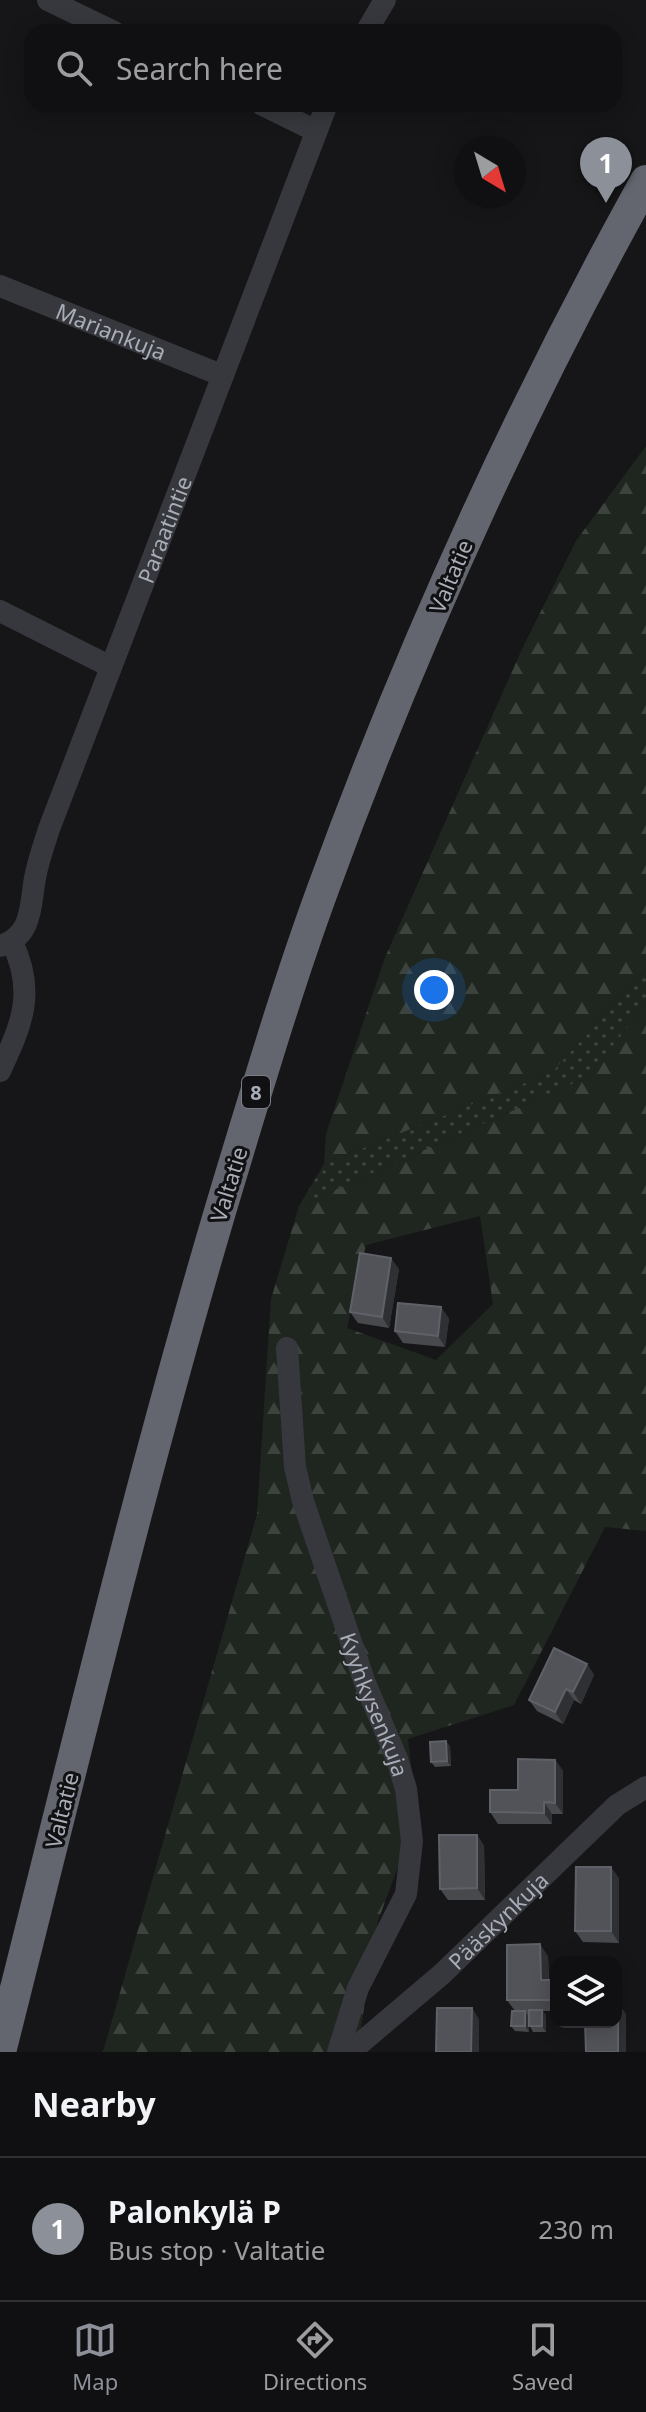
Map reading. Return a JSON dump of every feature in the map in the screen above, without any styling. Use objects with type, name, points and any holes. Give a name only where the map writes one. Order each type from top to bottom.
[{"type":"highway","name":"Valtatie","points":[[0,2052],[143,1485],[201,1273],[321,892],[460,552],[534,395],[646,181]]},
{"type":"street","points":[[48,0],[98,24]]},
{"type":"street","points":[[371,24],[385,0]]},
{"type":"street","points":[[277,112],[314,130]]},
{"type":"street","name":"Paraatintie","points":[[6,944],[27,924],[35,876],[49,829],[323,112]]},
{"type":"street","name":"Mariankuja","points":[[0,286],[221,375]]},
{"type":"street","points":[[0,611],[111,667]]},
{"type":"street","points":[[0,1071],[23,1014],[26,985],[6,944]]},
{"type":"street","name":"Kyyhkysenkuja","points":[[287,1348],[293,1453],[303,1501],[365,1683],[397,1759],[406,1789],[412,1841],[406,1894],[358,1988],[338,2052]]},
{"type":"street","name":"Pääskynkuja","points":[[350,2052],[442,1974],[617,1805],[646,1787]]},
{"type":"green space","points":[[646,446],[646,969],[552,1072],[324,1164],[326,1134],[384,960],[523,647],[576,541]]},
{"type":"green space","points":[[646,969],[646,1003],[590,1076],[299,1206],[324,1164],[552,1072]]},
{"type":"green space","points":[[646,1003],[646,1531],[605,1527],[514,1705],[408,1739],[417,1815],[378,1921],[357,2052],[103,2052],[257,1514],[271,1299],[299,1206],[590,1076]],"holes":[[[480,1216],[493,1304],[436,1360],[347,1328],[366,1245]]]},
{"type":"building","points":[[360,1253],[391,1258],[382,1317],[350,1312]]},
{"type":"building","points":[[398,1303],[441,1307],[438,1336],[395,1331]]},
{"type":"building","points":[[554,1648],[587,1664],[573,1692],[566,1689],[555,1712],[529,1700]]},
{"type":"building","points":[[446,1741],[447,1761],[431,1762],[430,1742]]},
{"type":"building","points":[[518,1759],[555,1760],[555,1803],[544,1802],[544,1813],[490,1812],[490,1790],[518,1790]]},
{"type":"building","points":[[439,1835],[477,1835],[477,1888],[440,1889]]},
{"type":"building","points":[[576,1867],[611,1867],[611,1931],[575,1931]]},
{"type":"building","points":[[540,1944],[541,1980],[550,1980],[550,2000],[507,2000],[507,1945]]},
{"type":"building","points":[[437,2008],[472,2008],[471,2052],[436,2052]]},
{"type":"building","points":[[529,2010],[542,2010],[542,2026],[529,2026]]},
{"type":"building","points":[[512,2011],[525,2011],[525,2026],[511,2026]]},
{"type":"building","points":[[585,2028],[618,2028],[618,2052],[586,2052]]},
{"type":"place","name":"Palonkylä P","points":[[606,203]]}]
